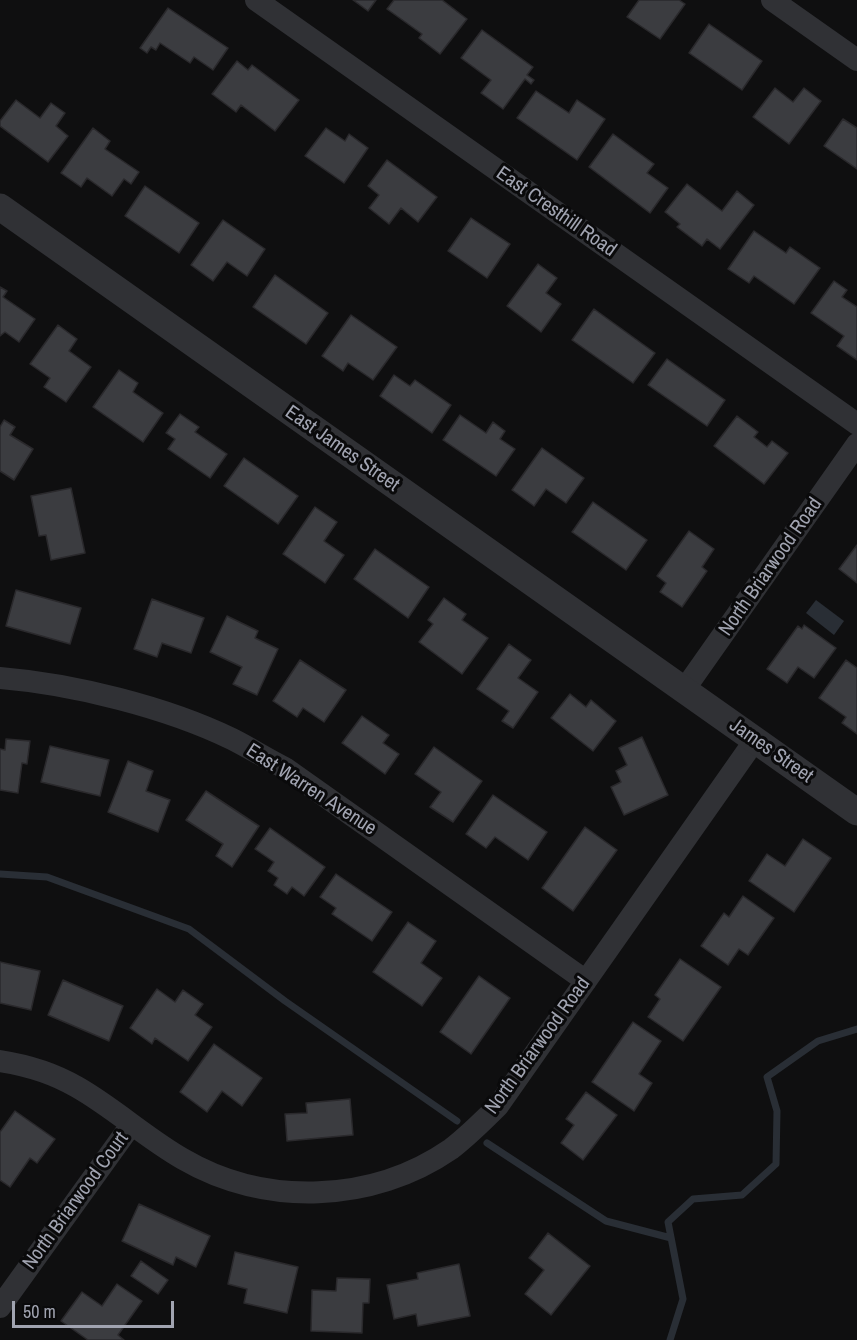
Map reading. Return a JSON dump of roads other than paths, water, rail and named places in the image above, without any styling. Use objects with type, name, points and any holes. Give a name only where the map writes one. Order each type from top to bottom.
[{"type":"street","name":"East Cresthill Road","points":[[256,0],[857,424]]},
{"type":"street","points":[[772,0],[857,60]]},
{"type":"street","name":"East James Street","points":[[0,207],[684,690]]},
{"type":"street","name":"North Briarwood Road","points":[[684,690],[857,444]]},
{"type":"street","name":"East Warren Avenue","points":[[0,678],[83,690],[168,714],[233,740],[285,768],[586,981]]},
{"type":"street","name":"James Street","points":[[684,690],[857,812]]},
{"type":"street","name":"North Briarwood Road","points":[[0,1061],[49,1074],[77,1087],[182,1159],[207,1172],[237,1183],[267,1190],[301,1193],[335,1192],[366,1187],[423,1165],[474,1131],[498,1106],[755,740]]},
{"type":"street","name":"North Briarwood Court","points":[[0,1307],[131,1125]]},
{"type":"waterway","points":[[0,874],[47,877],[189,929],[285,1001],[457,1121]]},
{"type":"waterway","points":[[670,1340],[683,1299],[668,1222],[693,1199],[742,1195],[776,1164],[777,1111],[767,1077],[818,1041],[857,1029]]},
{"type":"waterway","points":[[487,1143],[606,1221],[671,1238]]}]
